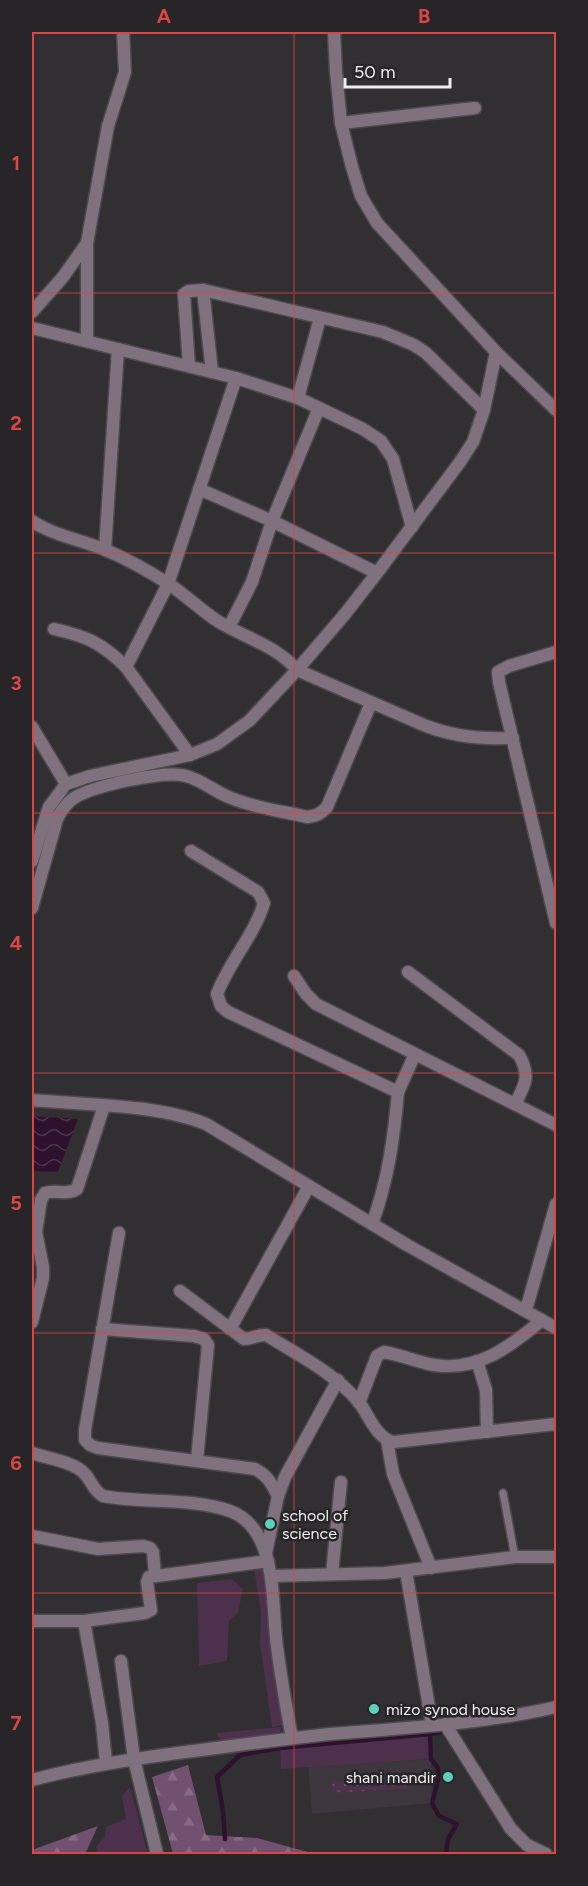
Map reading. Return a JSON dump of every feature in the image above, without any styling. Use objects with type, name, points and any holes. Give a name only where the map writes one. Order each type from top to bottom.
[{"type":"street","points":[[87,341],[87,243],[108,126],[126,72],[123,32]]},
{"type":"street","points":[[334,32],[341,123],[361,196],[377,223],[496,352],[555,406]]},
{"type":"street","points":[[341,123],[475,108]]},
{"type":"street","points":[[32,312],[63,277],[87,243]]},
{"type":"street","points":[[189,366],[184,294],[189,291],[203,290],[383,332],[414,345],[426,353],[484,410]]},
{"type":"street","points":[[203,290],[212,372]]},
{"type":"street","points":[[298,398],[320,318]]},
{"type":"street","points":[[32,328],[236,378],[298,398],[363,429],[381,441],[393,459],[412,527]]},
{"type":"street","points":[[105,550],[118,349]]},
{"type":"street","points":[[32,861],[35,839],[49,807],[66,784],[90,776],[190,755],[217,744],[249,721],[297,670],[377,573],[473,442],[484,410],[496,352]]},
{"type":"street","points":[[126,668],[168,584],[236,378]]},
{"type":"street","points":[[229,627],[252,582],[272,521],[319,408]]},
{"type":"street","points":[[199,489],[272,521],[377,573]]},
{"type":"street","points":[[32,521],[47,530],[105,550],[168,584],[229,627],[286,657],[297,670],[445,733],[465,738],[513,738]]},
{"type":"street","points":[[54,629],[89,638],[103,646],[126,668],[190,755]]},
{"type":"street","points":[[556,652],[509,666],[498,672],[556,923]]},
{"type":"street","points":[[32,908],[57,819],[64,806],[74,798],[87,792],[139,778],[176,774],[195,779],[218,793],[245,803],[307,817],[315,816],[327,807],[371,703]]},
{"type":"street","points":[[32,727],[66,784]]},
{"type":"street","points":[[191,851],[258,892],[264,903],[260,917],[222,981],[217,994],[221,1006],[228,1012],[398,1092]]},
{"type":"street","points":[[408,972],[519,1055],[527,1076],[525,1086],[515,1104]]},
{"type":"street","points":[[294,976],[316,1004],[556,1125]]},
{"type":"street","points":[[372,1224],[382,1196],[394,1138],[398,1092],[415,1054]]},
{"type":"street","points":[[32,1100],[159,1111],[185,1116],[206,1124],[372,1224],[556,1328]]},
{"type":"street","points":[[32,1322],[43,1278],[36,1232],[41,1200],[45,1193],[51,1191],[70,1193],[77,1189],[104,1106]]},
{"type":"street","points":[[230,1329],[309,1186]]},
{"type":"street","points":[[526,1310],[556,1203]]},
{"type":"street","points":[[119,1233],[85,1440],[98,1448],[255,1469],[271,1482],[278,1496]]},
{"type":"street","points":[[180,1292],[244,1339],[251,1339],[261,1334],[266,1335],[338,1380],[387,1440],[394,1442],[556,1424]]},
{"type":"street","points":[[359,1403],[377,1356],[384,1352],[435,1365],[477,1361],[512,1346],[542,1320]]},
{"type":"street","points":[[102,1329],[194,1336],[204,1339],[208,1345],[197,1460]]},
{"type":"street","points":[[477,1361],[486,1390],[487,1431]]},
{"type":"street","points":[[267,1557],[278,1496],[299,1448],[338,1380]]},
{"type":"street","points":[[387,1440],[393,1473],[431,1568]]},
{"type":"street","points":[[32,1453],[74,1465],[84,1473],[94,1490],[103,1496],[206,1505],[239,1515],[247,1520],[259,1536],[271,1576],[276,1643],[292,1738]]},
{"type":"street","points":[[332,1574],[341,1482]]},
{"type":"street","points":[[32,1536],[98,1549],[143,1546],[150,1548],[153,1552],[155,1575]]},
{"type":"street","points":[[32,1621],[84,1621],[146,1613],[151,1610],[147,1582],[150,1577],[267,1557]]},
{"type":"street","points":[[271,1576],[406,1571],[515,1557],[556,1557]]},
{"type":"street","points":[[406,1571],[432,1725]]},
{"type":"street","points":[[84,1621],[102,1723],[106,1763]]},
{"type":"street","points":[[121,1661],[134,1759],[157,1854]]},
{"type":"street","points":[[32,1780],[134,1759],[292,1738],[445,1724],[556,1707]]},
{"type":"street","points":[[445,1724],[511,1829],[527,1845],[546,1854]]},
{"type":"lane","points":[[503,1493],[515,1557]]},
{"type":"shaded area","points":[[253,1561],[262,1561],[284,1725],[272,1727],[260,1643],[261,1613]]},
{"type":"shaded area","points":[[232,1579],[243,1589],[238,1613],[229,1621],[227,1661],[199,1666],[197,1583]]},
{"type":"shaded area","points":[[282,1727],[277,1738],[222,1743],[216,1733]]},
{"type":"shaded area","points":[[430,1734],[431,1759],[281,1769],[280,1748]]},
{"type":"shaded area","points":[[431,1759],[432,1803],[312,1814],[308,1767]]},
{"type":"shaded area","points":[[411,1777],[411,1788],[333,1793],[332,1782]]},
{"type":"shaded area","points":[[130,1787],[148,1854],[98,1854],[96,1847],[105,1837],[106,1827],[126,1819],[122,1796]]},
{"type":"green space","points":[[188,1765],[206,1835],[257,1838],[315,1854],[173,1854],[152,1777]]},
{"type":"green space","points":[[98,1826],[85,1854],[32,1854],[32,1850]]},
{"type":"water","points":[[32,1116],[78,1119],[58,1172],[32,1171]]},
{"type":"waterway","points":[[444,1732],[430,1734],[431,1759],[438,1768],[438,1780],[432,1803],[439,1816],[457,1824],[448,1839],[446,1854]]},
{"type":"waterway","points":[[225,1839],[217,1777],[240,1755],[280,1748],[430,1734]]},
{"type":"place","name":"school of science","points":[[270,1524]]},
{"type":"place","name":"mizo synod house","points":[[374,1709]]},
{"type":"place","name":"shani mandir","points":[[448,1777]]}]
